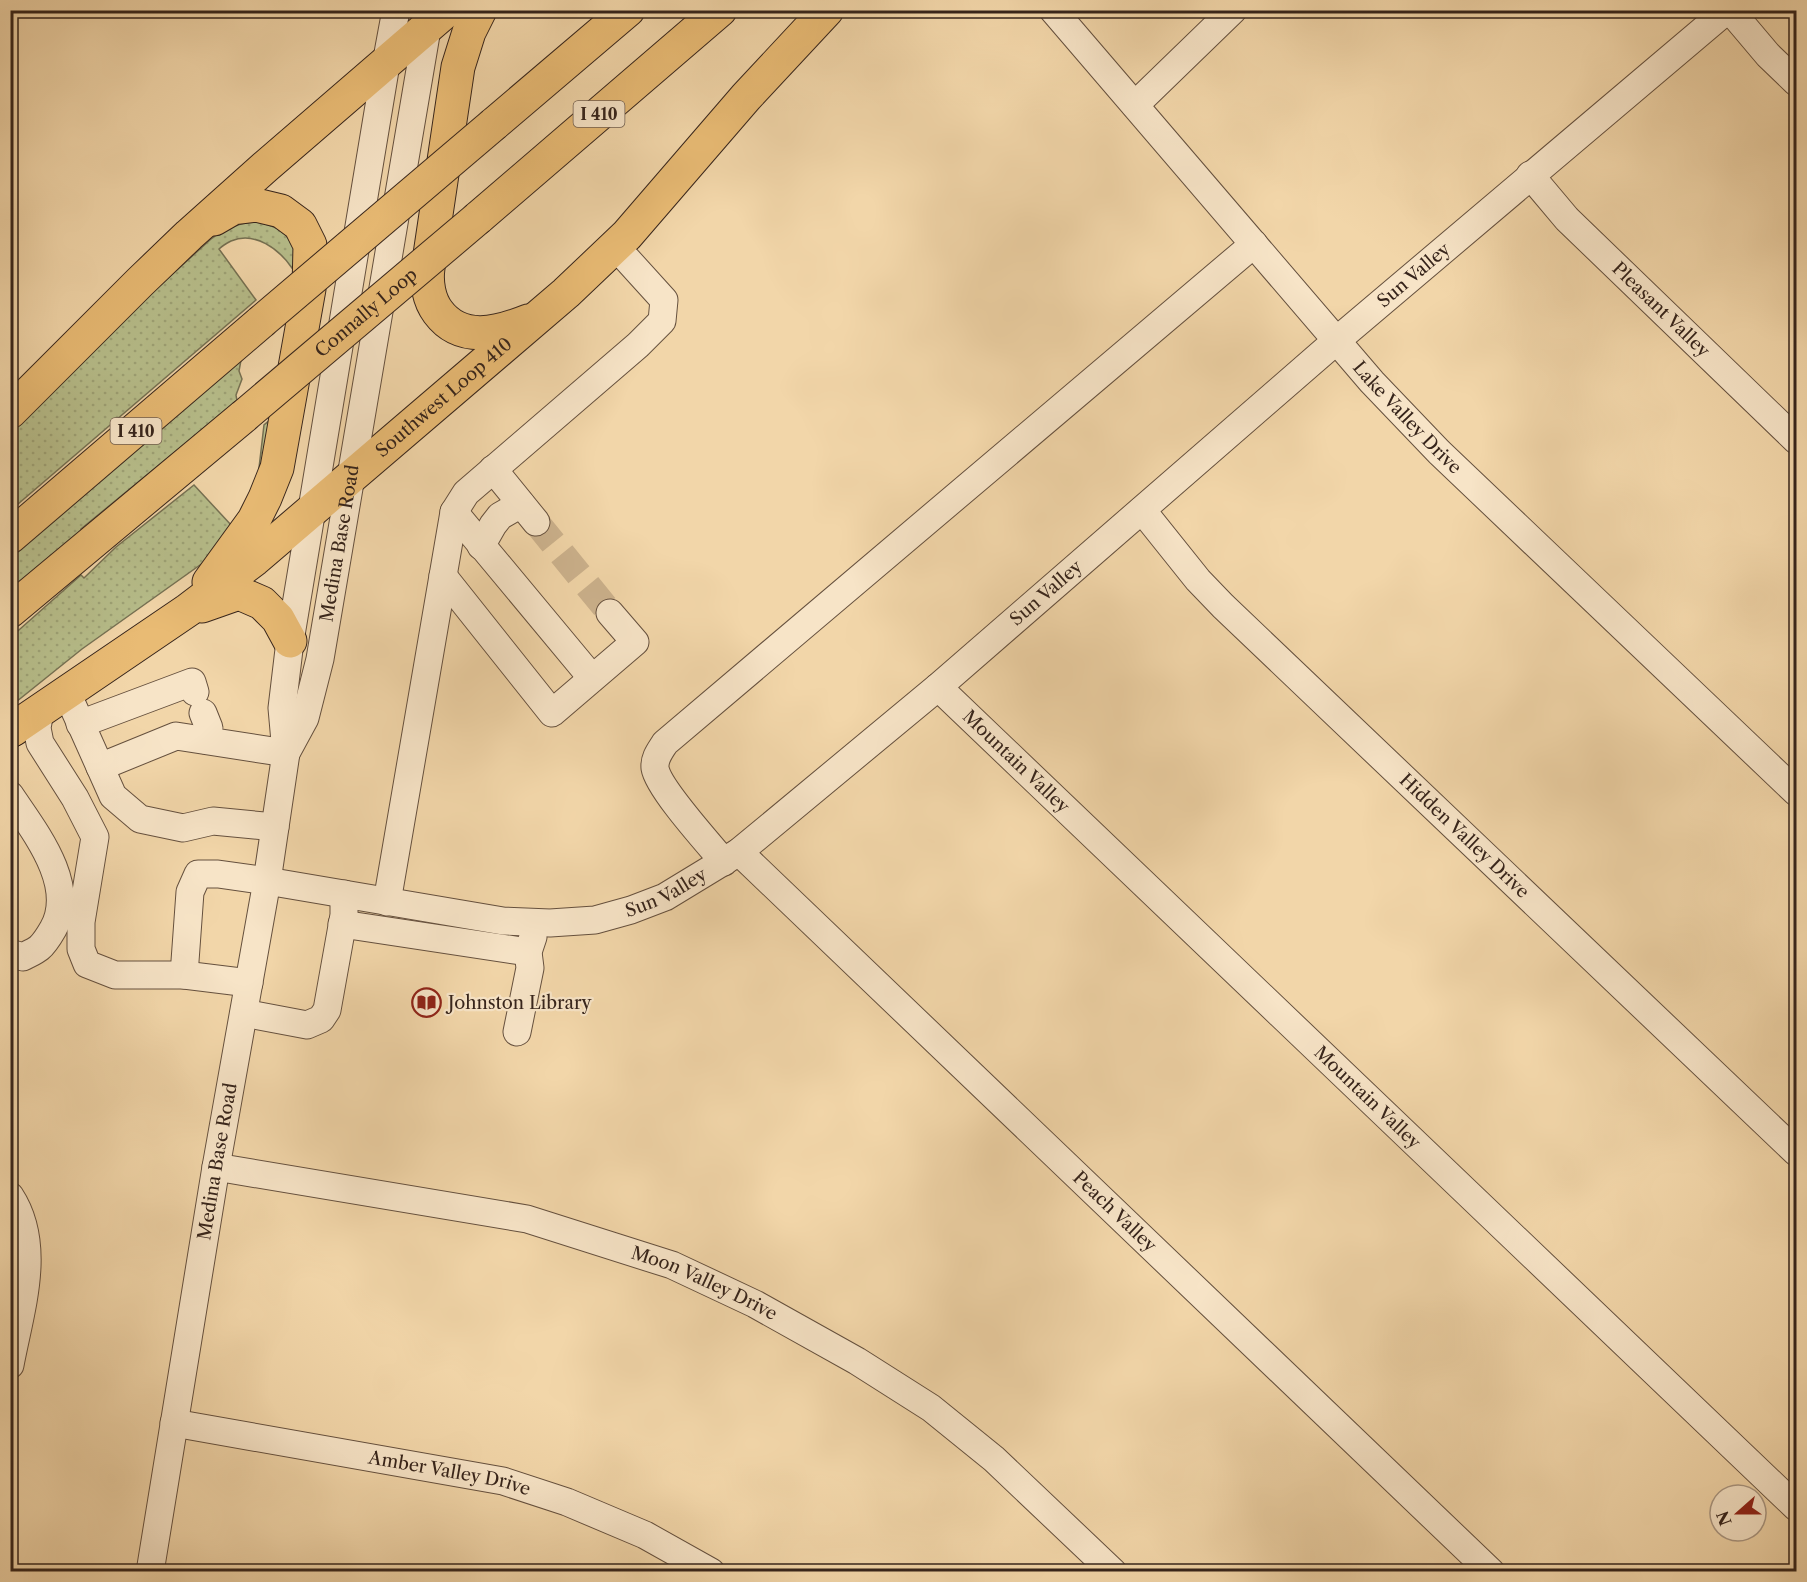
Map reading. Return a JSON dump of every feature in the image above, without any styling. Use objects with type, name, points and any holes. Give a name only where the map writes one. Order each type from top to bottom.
[{"type":"main road","points":[[480,10],[469,32],[456,79],[428,268],[429,291],[441,315],[450,325],[465,332],[494,332],[543,313]]},
{"type":"main road","name":"I 410","points":[[10,537],[628,10]]},
{"type":"main road","name":"Connally Loop","points":[[10,611],[478,218],[720,10]]},
{"type":"main road","name":"Southwest Loop 410","points":[[17,727],[188,610],[255,559],[543,313],[615,246],[645,214],[746,97],[826,10]]},
{"type":"main road","points":[[10,412],[189,235],[386,64],[435,16]]},
{"type":"main road","points":[[188,610],[254,520],[278,468],[309,289],[310,245],[300,225],[282,211],[256,205],[233,208],[189,235]]},
{"type":"main road","points":[[188,610],[239,594],[262,603],[278,619],[290,641]]},
{"type":"street","name":"Medina Base Road","points":[[150,1572],[216,1167],[267,880],[286,753],[282,708],[290,641],[396,10]]},
{"type":"street","name":"Lake Valley Drive","points":[[1053,10],[1336,341],[1439,452],[1797,792]]},
{"type":"street","points":[[1136,105],[1233,10]]},
{"type":"street","points":[[1728,10],[1768,55],[1797,82]]},
{"type":"street","name":"Sun Valley","points":[[184,975],[190,892],[198,874],[267,880],[503,921],[550,923],[595,920],[631,910],[665,897],[731,857],[938,687],[1336,341],[1728,10]]},
{"type":"street","name":"Medina Base Road","points":[[286,753],[305,718],[320,659],[435,16]]},
{"type":"street","name":"Pleasant Valley","points":[[1530,175],[1589,241],[1797,440]]},
{"type":"street","name":"Peach Valley","points":[[1254,244],[665,743],[656,757],[655,770],[667,793],[731,857],[1491,1572]]},
{"type":"street","points":[[387,902],[454,512],[466,493],[638,345],[662,321],[664,300],[615,246]]},
{"type":"street","points":[[482,546],[500,516],[528,513],[493,469]]},
{"type":"street","name":"Hidden Valley Drive","points":[[1142,510],[1198,580],[1223,606],[1797,1152]]},
{"type":"street","points":[[454,512],[592,678]]},
{"type":"street","points":[[443,576],[552,713],[635,642],[610,613]]},
{"type":"street","points":[[80,724],[192,682],[209,728],[205,740]]},
{"type":"street","name":"Mountain Valley","points":[[938,687],[1797,1507]]},
{"type":"street","points":[[66,693],[113,796],[140,819],[183,828],[213,821],[275,827]]},
{"type":"street","points":[[17,727],[37,728],[40,743],[75,798],[95,837],[81,922],[81,949],[87,964],[115,975],[184,975],[249,982]]},
{"type":"street","points":[[100,767],[176,736],[286,753]]},
{"type":"street","points":[[10,795],[49,855],[59,885],[62,904],[57,923],[39,948],[23,957],[10,953]]},
{"type":"street","points":[[244,1013],[307,1025],[321,1019],[327,1010],[344,915],[344,894]]},
{"type":"street","points":[[517,1032],[530,968],[528,952],[535,922]]},
{"type":"street","points":[[342,924],[528,952]]},
{"type":"street","name":"Moon Valley Drive","points":[[216,1167],[527,1219],[672,1265],[755,1304],[857,1361],[931,1408],[994,1459],[1113,1572]]},
{"type":"street","points":[[10,1196],[21,1218],[28,1271],[10,1365]]},
{"type":"street","name":"Amber Valley Drive","points":[[174,1423],[503,1481],[567,1502],[645,1535],[711,1572]]},
{"type":"green space","points":[[257,222],[281,230],[301,261],[292,268],[273,248],[249,238],[231,241],[220,248],[256,300],[11,510],[11,430],[93,346],[211,239],[232,227]]},
{"type":"green space","points":[[241,360],[239,371],[242,379],[236,395],[237,401],[81,529],[82,533],[11,594],[11,554],[220,374]]},
{"type":"green space","points":[[271,419],[260,489],[207,560],[82,649],[11,706],[11,637],[81,575],[84,578],[116,547],[194,485],[232,526],[257,485],[264,425]]},
{"type":"tunnel","points":[[536,522],[610,613]]},
{"type":"place","name":"Johnston Library","points":[[427,1003]]}]
